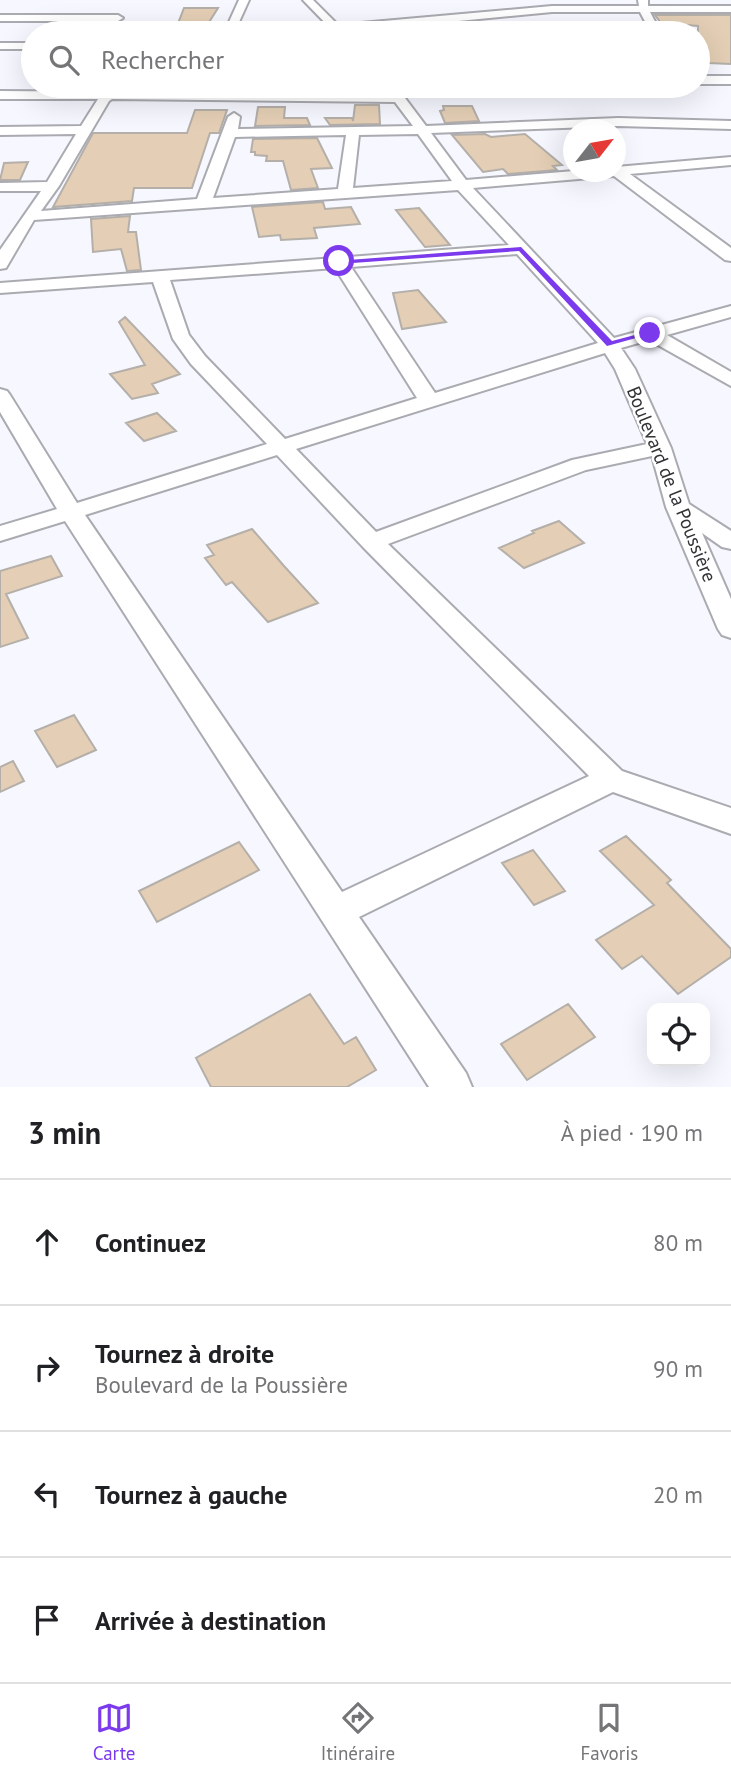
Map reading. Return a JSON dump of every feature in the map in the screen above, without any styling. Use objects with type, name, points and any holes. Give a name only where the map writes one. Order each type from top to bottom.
[{"type":"street","points":[[234,21],[244,0]]},
{"type":"street","points":[[309,0],[329,21]]},
{"type":"street","points":[[545,0],[552,9]]},
{"type":"street","points":[[436,21],[552,9],[643,5],[730,10]]},
{"type":"street","points":[[643,5],[650,21]]},
{"type":"street","points":[[14,18],[23,9]]},
{"type":"street","points":[[0,18],[121,13],[116,21]]},
{"type":"street","points":[[0,46],[21,46]]},
{"type":"street","points":[[710,79],[731,80]]},
{"type":"street","points":[[0,95],[21,95]]},
{"type":"street","points":[[0,264],[106,98]]},
{"type":"street","points":[[204,202],[230,133],[237,98]]},
{"type":"street","name":"Boulevard de la Poussière","points":[[398,98],[462,185],[610,345],[625,369],[660,448],[678,507],[731,629]]},
{"type":"street","points":[[230,133],[420,131],[618,122],[728,128]]},
{"type":"street","points":[[0,131],[84,130]]},
{"type":"street","points":[[345,193],[353,131]]},
{"type":"street","points":[[626,172],[731,161]]},
{"type":"street","points":[[29,216],[563,177]]},
{"type":"street","points":[[626,179],[731,256]]},
{"type":"street","points":[[0,187],[52,186]]},
{"type":"street","points":[[0,288],[521,249]]},
{"type":"street","points":[[339,261],[429,400]]},
{"type":"street","points":[[160,276],[186,346],[372,542],[611,779],[731,821]]},
{"type":"street","points":[[0,534],[429,400],[731,311]]},
{"type":"street","points":[[650,333],[731,380]]},
{"type":"street","points":[[1,396],[71,512],[452,1087]]},
{"type":"street","points":[[372,542],[580,465],[660,448]]},
{"type":"street","points":[[678,507],[731,542]]},
{"type":"street","points":[[337,911],[611,779]]},
{"type":"building","points":[[184,8],[218,8],[210,21],[179,21]]},
{"type":"building","points":[[655,15],[731,15],[731,64],[710,63],[710,21],[660,21]]},
{"type":"building","points":[[355,105],[379,105],[380,124],[330,125],[325,118],[352,118],[353,121]]},
{"type":"building","points":[[443,106],[472,106],[479,121],[445,123],[440,111],[444,110]]},
{"type":"building","points":[[258,107],[285,107],[284,118],[307,118],[310,125],[255,126]]},
{"type":"building","points":[[195,110],[227,110],[219,133],[210,133],[192,188],[134,188],[132,201],[53,207],[93,133],[187,133]]},
{"type":"building","points":[[485,134],[491,137],[525,134],[562,165],[553,166],[557,170],[508,174],[503,169],[483,172],[452,135]]},
{"type":"building","points":[[317,138],[332,168],[311,169],[318,188],[291,190],[283,161],[266,161],[267,156],[251,152],[253,139]]},
{"type":"building","points":[[28,162],[20,180],[0,180],[4,163]]},
{"type":"building","points":[[323,202],[325,209],[351,207],[360,224],[314,228],[317,238],[281,240],[280,235],[259,237],[252,207]]},
{"type":"building","points":[[419,208],[450,245],[425,247],[396,210]]},
{"type":"building","points":[[130,216],[128,232],[136,232],[141,270],[127,271],[121,249],[93,252],[91,219]]},
{"type":"building","points":[[418,290],[446,322],[402,329],[393,293]]},
{"type":"building","points":[[125,317],[180,374],[152,384],[158,393],[132,399],[110,374],[145,365],[119,322]]},
{"type":"building","points":[[157,413],[176,431],[144,441],[126,423]]},
{"type":"building","points":[[559,521],[584,543],[524,568],[499,548],[534,533],[532,531]]},
{"type":"building","points":[[252,529],[318,603],[268,622],[232,582],[226,585],[205,558],[214,555],[207,545]]},
{"type":"building","points":[[51,556],[62,576],[6,594],[28,638],[0,647],[0,571]]},
{"type":"building","points":[[74,715],[96,750],[57,767],[35,731]]},
{"type":"building","points":[[13,761],[24,781],[0,792],[0,767]]},
{"type":"building","points":[[626,836],[671,880],[667,883],[731,949],[731,957],[678,994],[642,956],[622,969],[596,940],[654,905],[600,851]]},
{"type":"building","points":[[239,842],[259,870],[157,922],[139,891]]},
{"type":"building","points":[[533,850],[565,891],[534,905],[502,863]]},
{"type":"building","points":[[310,994],[344,1044],[356,1037],[376,1070],[347,1087],[211,1087],[196,1058]]},
{"type":"building","points":[[568,1004],[595,1037],[527,1080],[501,1044]]},
{"type":"route","points":[[339,261],[521,249],[610,345],[650,333]]}]
